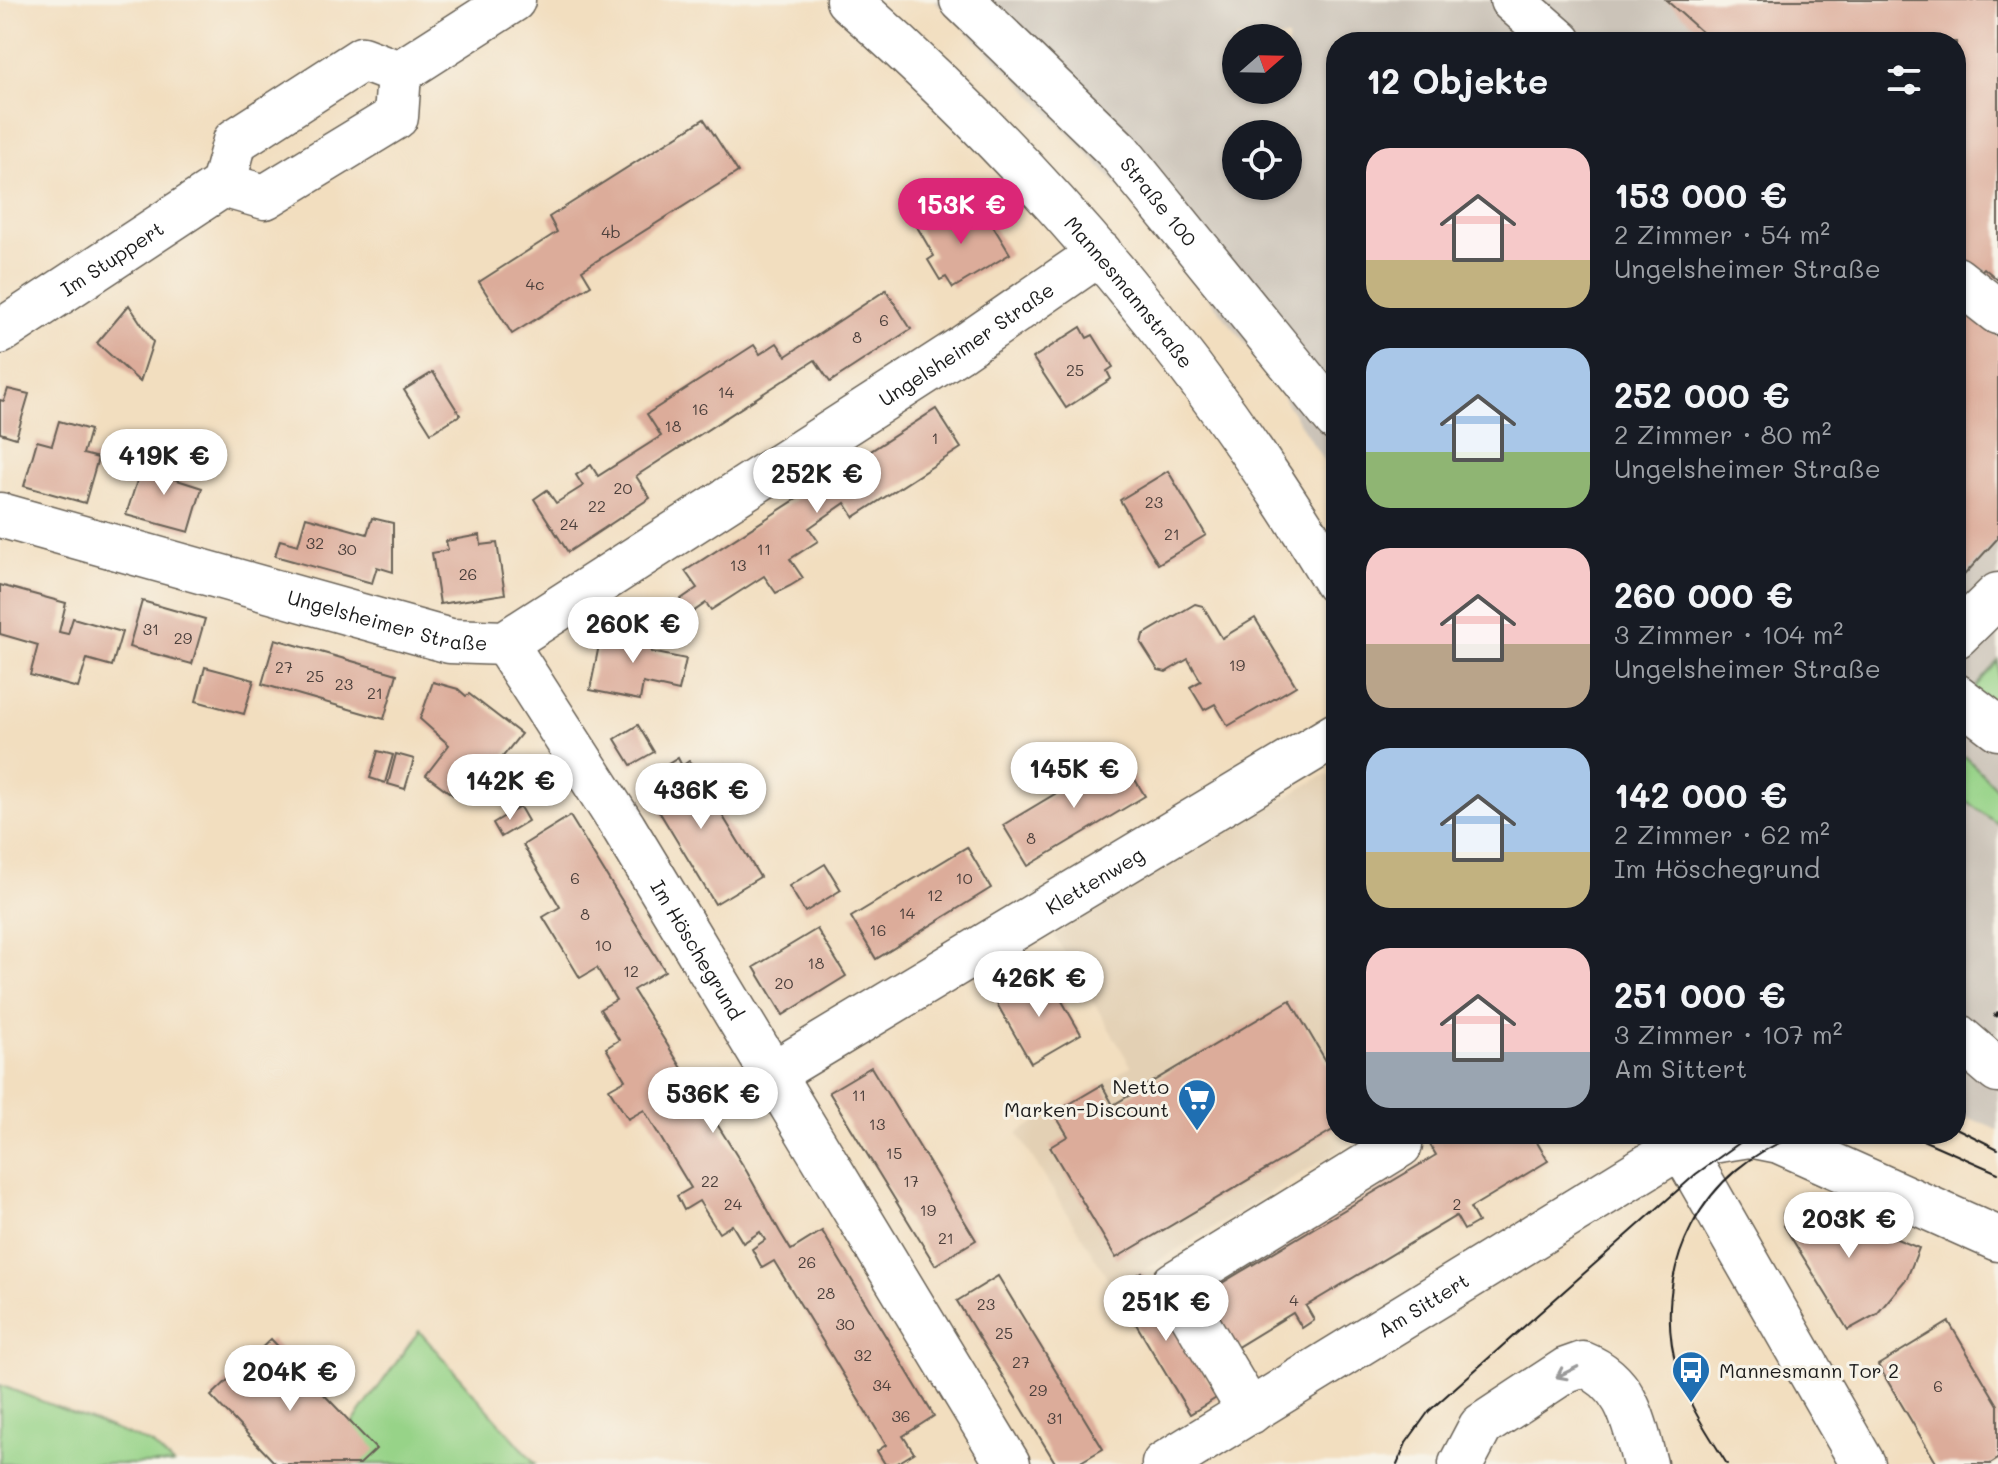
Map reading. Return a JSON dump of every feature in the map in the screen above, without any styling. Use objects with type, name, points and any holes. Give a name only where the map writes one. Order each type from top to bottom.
[{"type":"street","points":[[399,73],[513,0]]},
{"type":"street","name":"Mannesmannstraße","points":[[848,0],[968,112],[1100,253],[1205,382],[1284,497],[1326,566]]},
{"type":"street","name":"Straße 100","points":[[962,0],[1119,152],[1326,407]]},
{"type":"street","points":[[1512,0],[1549,32]]},
{"type":"street","points":[[362,59],[399,73],[396,117],[265,197],[223,185],[235,141],[362,59]]},
{"type":"street","name":"Im Stuppert","points":[[0,332],[223,185]]},
{"type":"street","name":"Ungelsheimer Straße","points":[[0,515],[450,641],[505,643],[973,341],[1100,253]]},
{"type":"street","points":[[1966,287],[1998,312]]},
{"type":"street","points":[[1966,626],[1998,595]]},
{"type":"street","name":"Im Höschegrund","points":[[505,643],[624,828],[1008,1464]]},
{"type":"street","points":[[1966,704],[1998,728]]},
{"type":"street","name":"Klettenweg","points":[[772,1074],[1326,741]]},
{"type":"street","points":[[1966,1044],[1998,1071]]},
{"type":"street","name":"Am Sittert","points":[[1164,1464],[1671,1144]]},
{"type":"street","points":[[1679,1144],[1863,1464]]},
{"type":"street","points":[[1786,1144],[1998,1239]]},
{"type":"street","points":[[1250,1412],[1174,1284],[1400,1145]]},
{"type":"street","points":[[1461,1464],[1481,1426],[1566,1370],[1583,1364],[1604,1373],[1628,1402],[1645,1464]]},
{"type":"shaded area","points":[[934,0],[1998,0],[1998,1130],[1966,1117],[1966,32],[1326,32],[1326,464],[1260,362],[1134,203],[1022,84]]},
{"type":"shaded area","points":[[1326,775],[1326,1144],[1350,1144],[1114,1288],[1017,1133],[1131,1066],[1054,935]]},
{"type":"green space","points":[[1998,661],[1998,718],[1967,696]]},
{"type":"green space","points":[[1966,757],[1998,790],[1998,824],[1966,801]]},
{"type":"green space","points":[[419,1331],[536,1464],[323,1464]]},
{"type":"green space","points":[[0,1385],[152,1444],[173,1464],[0,1464]]},
{"type":"building","points":[[1666,0],[1998,0],[1998,280],[1984,268],[1976,276],[1966,267],[1966,32],[1702,32]]},
{"type":"building","points":[[704,119],[738,172],[582,270],[591,285],[512,334],[479,282],[557,232],[549,217]]},
{"type":"building","points":[[944,207],[958,229],[985,213],[1010,254],[953,288],[946,277],[940,280],[928,260],[934,256],[916,225]]},
{"type":"building","points":[[886,290],[911,329],[830,382],[815,360],[636,476],[650,498],[568,552],[534,499],[547,490],[556,503],[583,486],[576,475],[591,465],[598,476],[661,436],[647,414],[754,345],[760,354],[777,343],[786,356]]},
{"type":"building","points":[[129,305],[153,342],[140,382],[97,343]]},
{"type":"building","points":[[1966,308],[1998,337],[1998,538],[1966,573]]},
{"type":"building","points":[[1081,327],[1087,338],[1093,335],[1113,367],[1107,371],[1111,379],[1066,408],[1033,358]]},
{"type":"building","points":[[433,372],[460,415],[431,433],[404,390]]},
{"type":"building","points":[[8,389],[29,394],[16,438],[0,433],[0,400],[4,401]]},
{"type":"building","points":[[936,409],[961,448],[854,517],[845,503],[809,528],[818,541],[790,559],[803,578],[790,586],[776,593],[764,576],[711,610],[706,603],[687,616],[678,601],[697,588],[685,571]]},
{"type":"building","points":[[59,421],[90,430],[83,454],[98,458],[85,503],[24,486],[37,441],[52,445]]},
{"type":"building","points":[[144,459],[174,466],[171,478],[202,488],[189,532],[126,515]]},
{"type":"building","points":[[1168,471],[1206,535],[1158,564],[1120,500]]},
{"type":"building","points":[[306,517],[367,534],[372,518],[393,523],[393,572],[377,567],[372,583],[275,556],[280,540],[298,545]]},
{"type":"building","points":[[480,535],[481,545],[497,543],[505,594],[440,604],[432,553],[448,550],[446,541]]},
{"type":"building","points":[[0,585],[66,603],[59,632],[68,634],[73,618],[122,632],[112,666],[87,659],[78,688],[30,675],[38,645],[0,634]]},
{"type":"building","points":[[142,601],[205,619],[192,664],[129,647]]},
{"type":"building","points":[[1195,604],[1203,606],[1222,638],[1255,618],[1296,686],[1228,726],[1215,704],[1204,710],[1190,687],[1201,681],[1188,659],[1166,672],[1158,670],[1141,643],[1143,635]]},
{"type":"building","points":[[603,625],[654,635],[651,652],[686,659],[679,691],[643,683],[640,700],[590,690]]},
{"type":"building","points":[[275,639],[397,674],[384,719],[262,684]]},
{"type":"building","points":[[205,667],[254,680],[244,714],[196,701]]},
{"type":"building","points":[[433,682],[458,689],[466,696],[469,694],[521,734],[488,775],[476,766],[453,795],[426,775],[449,745],[420,719]]},
{"type":"building","points":[[638,725],[654,752],[631,765],[615,739]]},
{"type":"building","points":[[378,751],[393,755],[385,783],[370,778]]},
{"type":"building","points":[[396,754],[414,759],[405,789],[388,784]]},
{"type":"building","points":[[1120,755],[1145,796],[1028,866],[1003,825]]},
{"type":"building","points":[[678,758],[682,766],[689,761],[760,877],[715,904],[645,788],[661,779],[657,771]]},
{"type":"building","points":[[520,807],[528,821],[501,837],[493,823]]},
{"type":"building","points":[[570,816],[665,971],[633,990],[747,1172],[791,1250],[822,1231],[934,1416],[903,1436],[914,1453],[896,1464],[885,1464],[877,1451],[886,1445],[774,1261],[762,1268],[752,1249],[765,1240],[760,1232],[743,1243],[732,1225],[719,1233],[699,1201],[684,1210],[677,1196],[691,1188],[644,1110],[628,1119],[609,1089],[625,1080],[606,1048],[619,1040],[600,1009],[616,1000],[597,968],[580,978],[543,917],[560,907],[523,845]]},
{"type":"building","points":[[967,847],[991,888],[876,959],[851,917]]},
{"type":"building","points":[[825,864],[841,890],[805,912],[789,886]]},
{"type":"building","points":[[817,929],[846,976],[783,1015],[754,967]]},
{"type":"building","points":[[1047,975],[1081,1034],[1031,1063],[997,1004]]},
{"type":"building","name":"Netto Marken-Discount","points":[[1290,1000],[1326,1061],[1326,1134],[1116,1258],[1050,1147],[1068,1136],[1054,1113],[1102,1085],[1113,1105]]},
{"type":"building","points":[[871,1067],[976,1240],[935,1265],[829,1092]]},
{"type":"building","points":[[1430,1144],[1538,1144],[1548,1161],[1470,1208],[1478,1222],[1464,1230],[1456,1216],[1306,1306],[1314,1320],[1302,1328],[1293,1313],[1234,1349],[1202,1295],[1436,1155]]},
{"type":"building","points":[[1796,1201],[1806,1202],[1919,1248],[1907,1278],[1877,1314],[1848,1330],[1784,1226],[1783,1213]]},
{"type":"building","points":[[1142,1272],[1218,1397],[1190,1414],[1115,1289]]},
{"type":"building","points":[[998,1276],[1103,1449],[1077,1464],[1056,1464],[957,1301]]},
{"type":"building","points":[[1949,1322],[1998,1405],[1998,1459],[1990,1464],[1937,1464],[1878,1365]]},
{"type":"building","points":[[271,1339],[376,1449],[360,1464],[276,1464],[211,1396]]},
{"type":"tram line","points":[[1966,1133],[1998,1149]]},
{"type":"tram line","points":[[1397,1464],[1406,1443],[1429,1411],[1696,1174],[1738,1144]]},
{"type":"tram line","points":[[1727,1464],[1682,1384],[1671,1334],[1671,1297],[1678,1260],[1692,1226],[1711,1196],[1737,1169],[1778,1144]]},
{"type":"tram line","points":[[1932,1144],[1998,1173]]},
{"type":"railway","points":[[1995,1013],[1998,1016]]},
{"type":"place","name":"Netto Marken-Discount","points":[[1197,1132]]},
{"type":"place","name":"Mannesmann Tor 2","points":[[1691,1404]]}]
